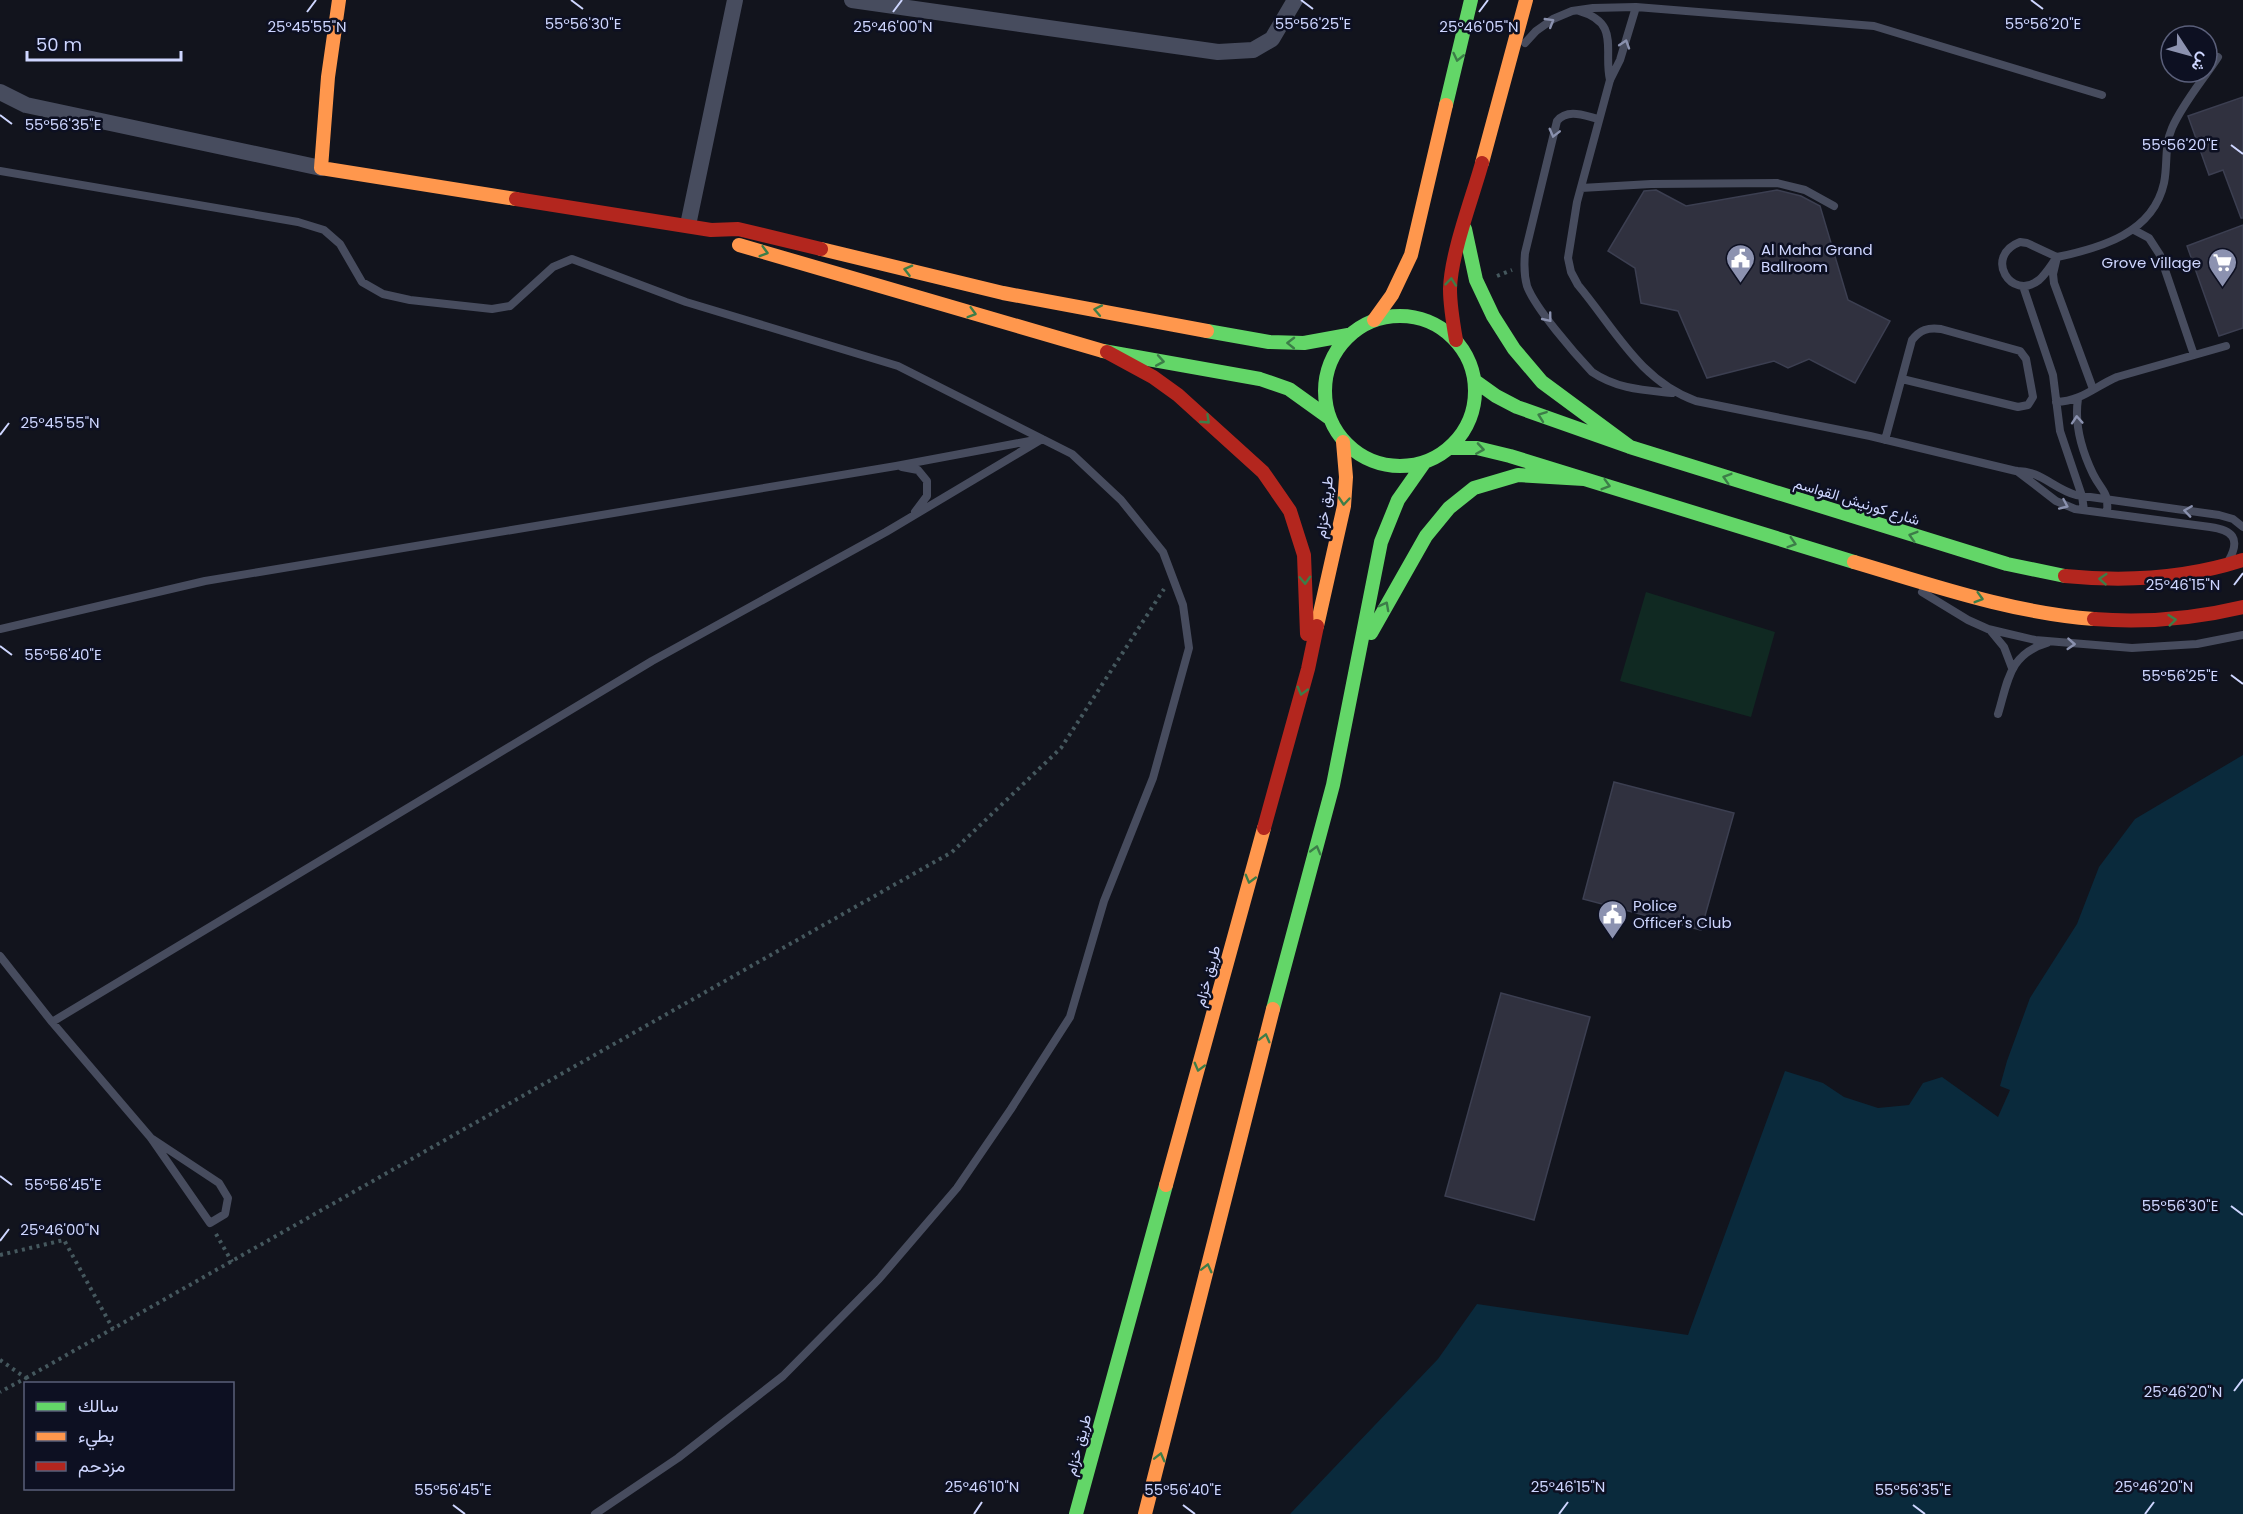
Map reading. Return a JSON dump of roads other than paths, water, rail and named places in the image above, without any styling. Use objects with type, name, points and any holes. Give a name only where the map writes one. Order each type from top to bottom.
[{"type":"main road","points":[[339,0],[328,77],[321,168],[711,230],[738,229],[1003,293],[1269,342],[1304,343],[1348,335],[1374,320],[1403,315],[1432,322],[1456,340],[1468,359],[1475,381],[1474,406],[1465,429],[1450,448],[1424,463],[1403,488],[1389,516],[1381,542],[1334,785],[1283,970],[1145,1514]]},
{"type":"main road","points":[[1374,320],[1392,295],[1411,255],[1471,0]]},
{"type":"main road","points":[[1456,340],[1451,312],[1450,287],[1463,222],[1526,0]]},
{"type":"main road","points":[[1463,222],[1476,280],[1493,316],[1514,349],[1542,382],[1630,447]]},
{"type":"main road","points":[[711,230],[732,243],[1107,352],[1260,379],[1289,388],[1328,417],[1343,442],[1367,460],[1395,467],[1424,463]]},
{"type":"main road","points":[[1328,417],[1324,388],[1331,359],[1348,335]]},
{"type":"main road","points":[[1107,352],[1153,377],[1179,395],[1263,472],[1290,511],[1304,555],[1308,669]]},
{"type":"main road","name":"شارع كورنيش القواسم","points":[[1475,381],[1517,407],[1630,447],[1985,557],[2059,575],[2111,580],[2174,576],[2243,560]]},
{"type":"main road","name":"طريق خزام","points":[[1076,1514],[1308,669],[1343,515],[1346,477],[1343,442]]},
{"type":"main road","points":[[1450,448],[1477,448],[1994,603],[2049,615],[2091,620],[2167,621],[2221,614],[2243,608]]},
{"type":"main road","points":[[1358,658],[1426,536],[1449,508],[1474,488],[1518,475],[1584,479]]},
{"type":"street","points":[[688,225],[735,0]]},
{"type":"street","points":[[852,0],[1218,52],[1253,50],[1272,39],[1295,0]]},
{"type":"street","points":[[0,92],[26,105],[321,168]]},
{"type":"lane","points":[[1626,0],[1636,7]]},
{"type":"lane","points":[[1504,84],[1511,64],[1522,46],[1536,31],[1553,19],[1593,8],[1636,7],[1874,26],[2102,95]]},
{"type":"lane","points":[[1636,7],[1599,119],[1581,188],[1568,258],[1571,272],[1578,285],[1652,376],[1676,393],[1696,401],[1885,440],[2016,471],[2036,473],[2066,492],[2082,496],[2220,515],[2233,519],[2243,526]]},
{"type":"lane","points":[[1578,11],[1594,18],[1607,33],[1610,43],[1608,71],[1610,80]]},
{"type":"lane","points":[[2056,257],[2027,243],[2013,245],[2003,256],[2002,270],[2010,282],[2023,286],[2038,280],[2056,257],[2088,249],[2127,235],[2134,230],[2150,213],[2161,193],[2166,172],[2166,150],[2173,127],[2201,84]]},
{"type":"lane","points":[[1599,119],[1570,113],[1563,114],[1557,121],[1525,253],[1527,286],[1544,313],[1584,363],[1597,375],[1625,388],[1676,393]]},
{"type":"lane","points":[[0,171],[298,222],[324,230],[340,244],[362,282],[383,294],[411,300],[492,309],[510,306],[554,267],[572,259],[686,302],[898,366],[1072,454],[1121,500],[1163,552],[1183,604],[1189,648],[1153,778],[1104,902],[1070,1017],[957,1188],[879,1279],[783,1376],[678,1458],[596,1514]]},
{"type":"lane","points":[[1581,188],[1651,184],[1777,183],[1805,190],[1834,206]]},
{"type":"lane","points":[[2134,230],[2149,238],[2160,255],[2194,355]]},
{"type":"lane","points":[[2056,257],[2054,283],[2093,389]]},
{"type":"lane","points":[[2023,286],[2053,375],[2060,431],[2082,496],[2084,510]]},
{"type":"lane","points":[[1885,440],[1912,340],[1922,330],[1934,328],[2013,347],[2020,351],[2026,359],[2033,397],[2028,405],[2018,407],[1902,379]]},
{"type":"lane","points":[[2056,402],[2078,399],[2117,377],[2226,345]]},
{"type":"lane","points":[[2078,399],[2076,419],[2081,442],[2094,475],[2109,499],[2107,513]]},
{"type":"lane","points":[[0,629],[205,581],[896,466],[1042,439]]},
{"type":"lane","points":[[52,1022],[652,661],[912,516],[1042,439]]},
{"type":"lane","points":[[896,466],[918,470],[927,481],[927,496],[912,516]]},
{"type":"lane","points":[[2016,471],[2056,501],[2074,509],[2227,531],[2234,539],[2235,546],[2225,566]]},
{"type":"lane","points":[[1862,564],[1924,593],[1968,620],[1989,629],[2050,642],[2132,648],[2197,644],[2243,635]]},
{"type":"lane","points":[[1989,629],[2004,646],[2012,668]]},
{"type":"lane","points":[[1998,714],[2012,668],[2031,649],[2050,642]]},
{"type":"lane","points":[[0,956],[52,1022],[151,1138],[210,1222],[225,1214],[228,1198],[219,1183],[151,1138]]},
{"type":"water","points":[[2243,755],[2243,1514],[1290,1514],[1438,1359],[1477,1304],[1688,1335],[1785,1071],[1823,1083],[1844,1097],[1878,1108],[1909,1105],[1923,1083],[1942,1077],[1998,1117],[2010,1090],[2000,1086],[2030,998],[2077,924],[2099,867],[2135,819]]},
{"type":"place","name":"Al Maha Grand Ballroom","points":[[1740,284]]},
{"type":"place","name":"Grove Village","points":[[2222,288]]},
{"type":"place","name":"Police Officer's Club","points":[[1612,940]]}]
